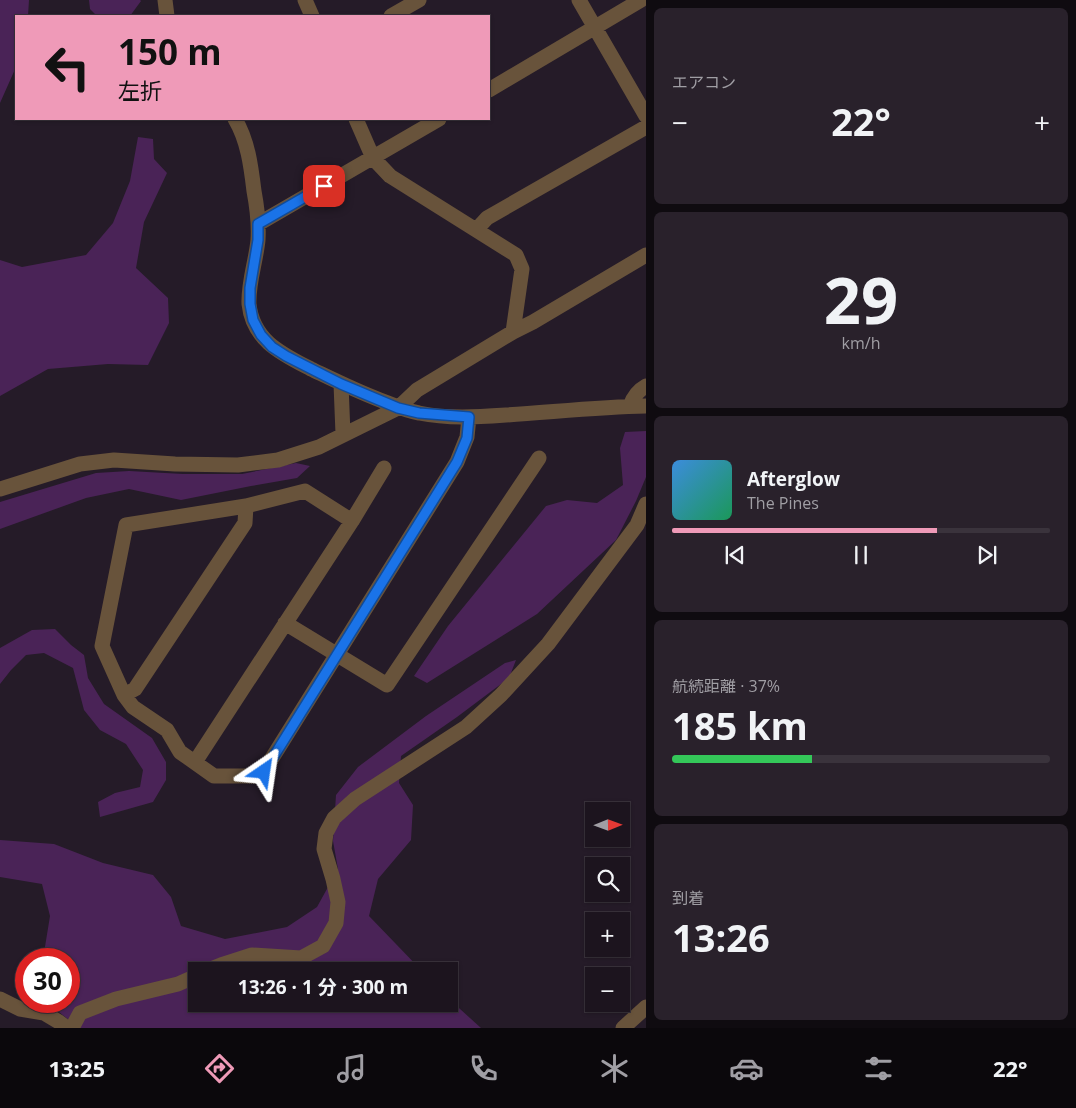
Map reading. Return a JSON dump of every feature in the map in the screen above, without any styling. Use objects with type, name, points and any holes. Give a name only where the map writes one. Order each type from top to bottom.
[{"type":"street","points":[[165,0],[167,15]]},
{"type":"street","points":[[305,0],[312,15]]},
{"type":"street","points":[[394,15],[420,0]]},
{"type":"street","points":[[579,0],[646,116]]},
{"type":"street","points":[[490,89],[640,0]]},
{"type":"street","points":[[236,120],[247,145],[258,224],[258,240],[250,288],[250,304],[253,320],[257,328],[272,347],[341,384],[398,408],[419,413],[469,417],[646,406]]},
{"type":"street","points":[[356,120],[373,158],[390,176],[516,255],[522,269],[513,332]]},
{"type":"street","points":[[258,224],[437,120]]},
{"type":"street","points":[[476,229],[487,218],[646,127]]},
{"type":"street","points":[[0,489],[80,464],[114,460],[229,465],[278,460],[319,447],[398,408],[417,390],[646,255]]},
{"type":"street","points":[[341,384],[343,434]]},
{"type":"street","points":[[630,406],[632,398],[646,386]]},
{"type":"street","points":[[352,521],[305,491],[246,506],[126,525],[102,646],[124,695],[133,707],[167,730],[180,752],[214,776],[255,776],[264,772],[457,462],[467,438],[469,417]]},
{"type":"street","points":[[285,623],[387,685],[539,458]]},
{"type":"street","points":[[195,762],[352,521],[384,468]]},
{"type":"street","points":[[231,962],[252,955],[301,958],[323,946],[336,923],[338,902],[324,849],[326,833],[334,818],[355,799],[466,726],[502,695],[548,644],[637,525],[646,504]]},
{"type":"street","points":[[124,695],[134,689],[245,523],[246,506]]},
{"type":"street","points":[[72,1028],[80,1013],[116,999],[178,984],[188,980]]},
{"type":"street","points":[[0,999],[20,1009],[44,1013],[67,1028]]},
{"type":"street","points":[[623,1028],[646,1007]]},
{"type":"shaded area","points":[[0,0],[29,0],[28,15],[15,15],[15,69],[0,103]]},
{"type":"shaded area","points":[[89,0],[141,1],[131,15],[96,15],[90,9]]},
{"type":"shaded area","points":[[138,137],[153,139],[154,159],[167,173],[144,222],[136,268],[168,298],[169,323],[148,365],[108,364],[48,369],[0,396],[0,260],[22,267],[86,255],[113,223],[130,181]]},
{"type":"shaded area","points":[[646,431],[646,477],[616,540],[537,614],[427,683],[414,676],[448,626],[546,506],[567,500],[597,503],[623,485],[620,448],[625,432]]},
{"type":"shaded area","points":[[296,463],[310,466],[297,478],[181,500],[129,489],[86,498],[0,529],[0,502],[96,473],[129,471],[183,474],[242,474]]},
{"type":"shaded area","points":[[55,629],[84,655],[88,678],[104,704],[152,738],[166,762],[166,780],[153,802],[100,817],[98,802],[115,793],[140,787],[143,770],[126,744],[100,730],[84,710],[73,668],[44,653],[26,655],[0,684],[0,648],[32,630]]},
{"type":"shaded area","points":[[516,660],[509,678],[401,756],[399,783],[413,805],[411,840],[378,879],[369,916],[413,962],[188,962],[188,1012],[458,1012],[458,1007],[481,1028],[79,1028],[60,1013],[80,1013],[80,948],[45,948],[50,916],[42,884],[0,877],[0,840],[54,844],[103,863],[153,875],[171,897],[181,926],[225,939],[287,927],[317,907],[338,869],[333,841],[336,795],[358,767],[426,716],[505,663]]},
{"type":"route","points":[[264,772],[457,462],[467,438],[469,417],[419,413],[398,408],[341,384],[286,356],[272,347],[261,335],[253,320],[250,304],[250,288],[258,240],[258,224],[324,186]]}]
